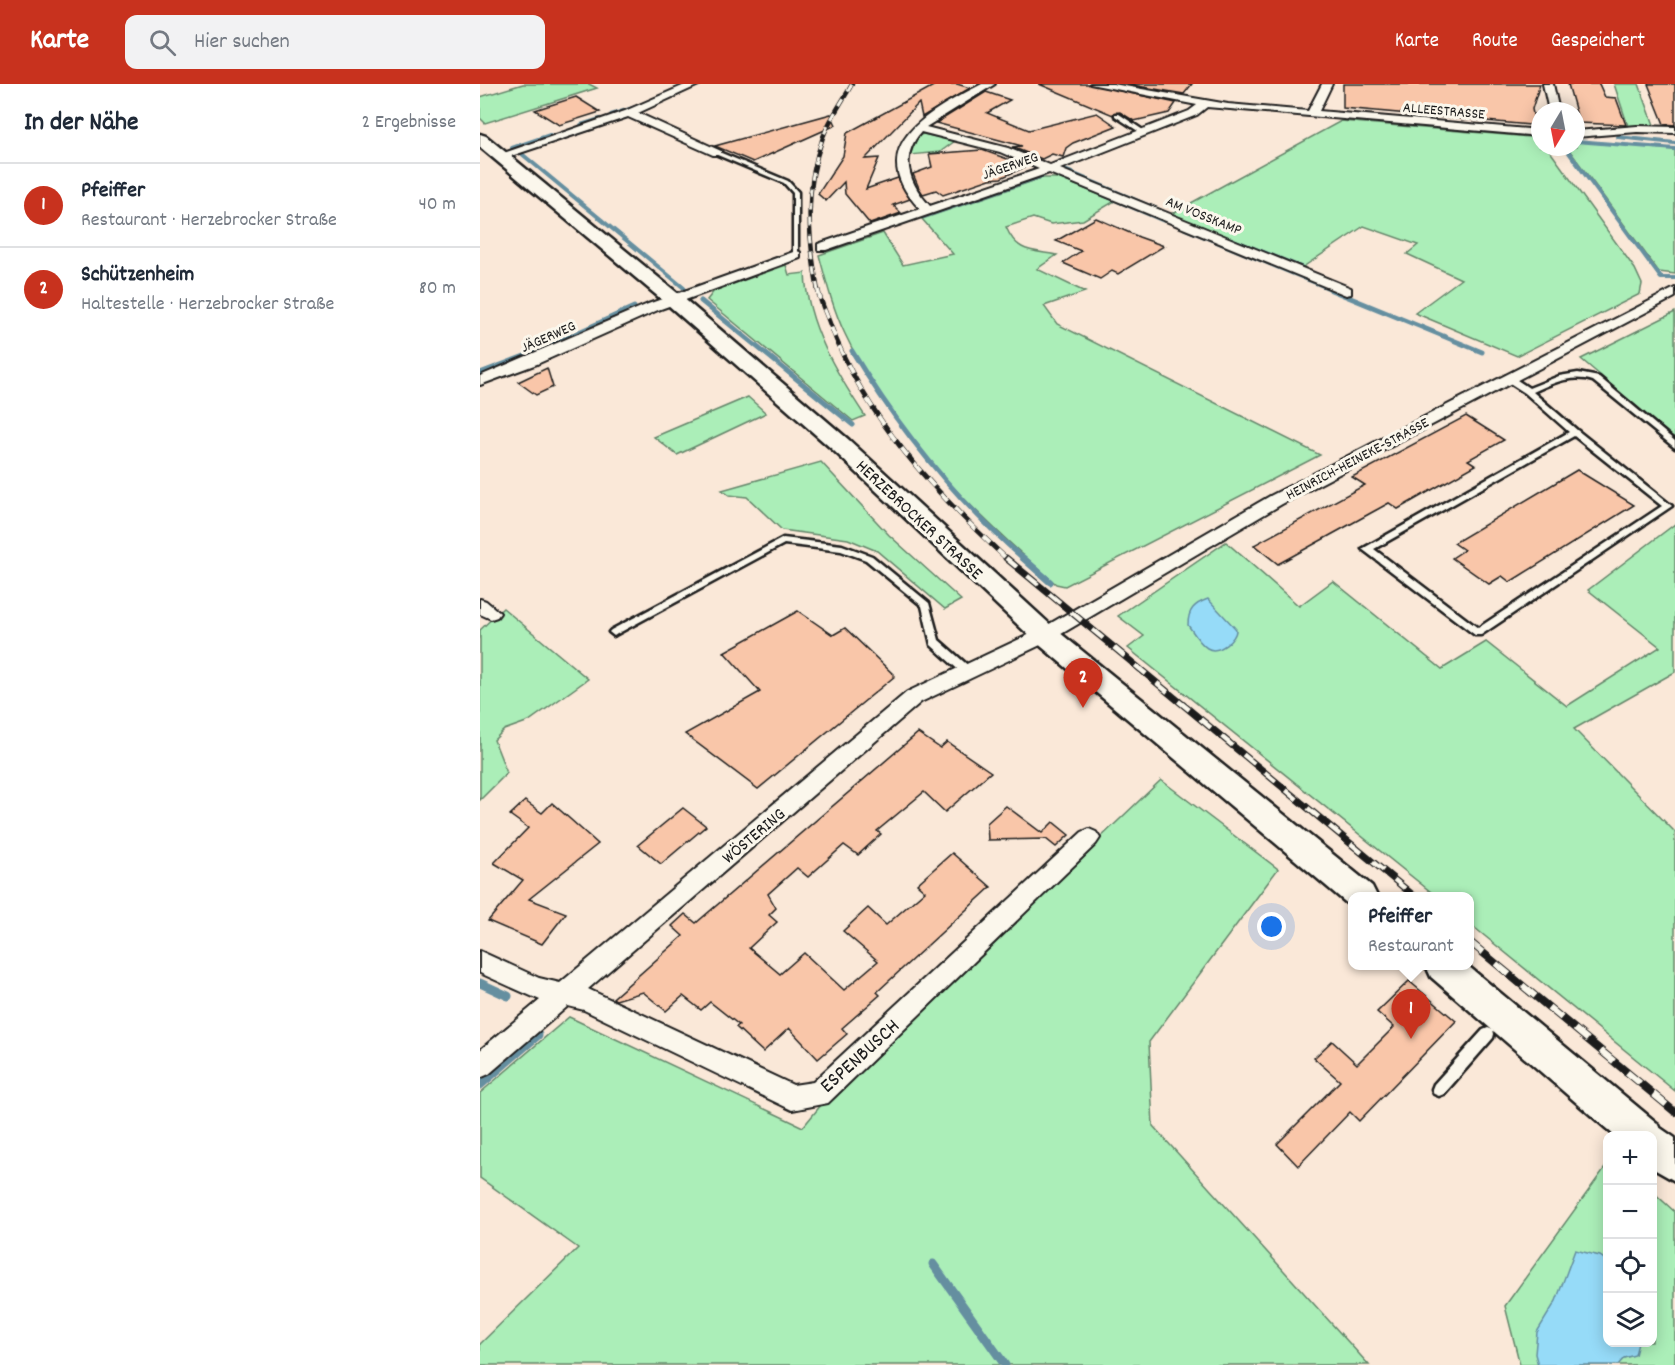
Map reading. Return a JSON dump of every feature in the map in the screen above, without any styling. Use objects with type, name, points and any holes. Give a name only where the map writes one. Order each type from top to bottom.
[{"type":"main road","name":"HERZEBROCKER STRASSE","points":[[480,139],[674,300],[841,446],[1045,635],[1355,892]]},
{"type":"main road","points":[[1448,970],[1638,1131]]},
{"type":"main road","points":[[1657,1146],[1675,1162]]},
{"type":"street","points":[[501,156],[629,113],[696,84]]},
{"type":"street","points":[[928,210],[910,190],[902,171],[903,153],[909,136],[937,114],[990,84]]},
{"type":"street","name":"ALLEESTRASSE","points":[[1095,84],[1204,104],[1531,132]]},
{"type":"street","points":[[1312,114],[1328,84]]},
{"type":"street","points":[[1548,84],[1552,102]]},
{"type":"street","name":"JÄGERWEG","points":[[822,247],[1049,169],[1193,113],[1204,104]]},
{"type":"street","points":[[629,113],[717,153]]},
{"type":"street","name":"AM VOSSKAMP","points":[[918,128],[1004,150],[1346,291]]},
{"type":"street","points":[[1585,133],[1637,129],[1675,130]]},
{"type":"street","name":"JÄGERWEG","points":[[480,381],[674,300],[796,255]]},
{"type":"street","name":"HEINRICH-HEINEKE-STRASSE","points":[[1045,635],[1276,500],[1675,292]]},
{"type":"street","name":"WÖSTERING","points":[[480,1066],[914,697],[1045,635]]},
{"type":"street","name":"ESPENBUSCH","points":[[480,962],[536,988],[587,1000],[792,1098],[819,1094],[1089,838]]},
{"type":"lane","points":[[1117,115],[1143,132]]},
{"type":"lane","points":[[717,153],[786,182],[796,193],[796,255]]},
{"type":"lane","points":[[1528,392],[1569,374],[1583,374],[1596,379],[1675,445]]},
{"type":"lane","points":[[1508,378],[1668,506],[1478,633],[1367,549],[1574,432]]},
{"type":"lane","points":[[614,632],[783,542],[803,542],[842,548],[869,558],[926,605],[934,642],[968,672]]},
{"type":"lane","points":[[1439,1089],[1488,1034]]},
{"type":"green space","points":[[523,84],[589,84],[597,88],[485,123],[480,118],[480,97]]},
{"type":"green space","points":[[1614,84],[1639,84],[1654,125],[1628,126]]},
{"type":"green space","points":[[1341,121],[1530,137],[1531,156],[1553,156],[1635,269],[1642,284],[1640,294],[1517,356],[1415,313],[1461,279],[1407,254],[1418,245],[1364,226],[1303,267],[1171,214]]},
{"type":"green space","points":[[923,134],[955,141],[940,152],[910,155],[918,136]]},
{"type":"green space","points":[[1585,141],[1675,150],[1675,274],[1659,272],[1574,156],[1585,156]]},
{"type":"green space","points":[[1042,178],[1058,178],[1115,201],[1083,220],[1051,224],[1033,218],[1006,227],[1020,246],[1032,251],[1057,255],[1037,269],[1085,292],[1044,306],[1057,324],[1320,455],[1065,586],[1056,584],[966,500],[937,470],[886,405],[845,334],[833,305],[819,255],[883,233],[903,265],[953,254],[922,219]]},
{"type":"green space","points":[[786,265],[789,275],[805,273],[811,311],[817,330],[834,366],[865,416],[853,421],[707,300],[714,291]]},
{"type":"green space","points":[[1675,312],[1675,439],[1581,359]]},
{"type":"green space","points":[[748,397],[766,413],[677,455],[654,437]]},
{"type":"green space","points":[[821,462],[889,535],[961,600],[945,609],[877,551],[848,539],[782,530],[747,497],[729,495],[722,490]]},
{"type":"green space","points":[[1675,524],[1675,672],[1574,729],[1675,832],[1675,1091],[1474,927],[1474,892],[1431,892],[1128,648],[1144,636],[1118,616],[1226,542],[1299,606],[1333,581],[1442,669],[1486,642],[1567,706],[1660,647],[1588,590]]},
{"type":"green space","points":[[503,608],[588,679],[529,721],[504,730],[494,740],[507,773],[480,800],[480,630]]},
{"type":"green space","points":[[1161,780],[1278,869],[1149,1042],[1153,1126],[1369,1365],[480,1365],[480,1344],[578,1248],[480,1178],[480,1093],[569,1017],[803,1127],[826,1099]]},
{"type":"green space","points":[[1603,1171],[1603,1347],[1657,1347],[1657,1196],[1675,1212],[1675,1365],[1520,1365],[1505,1306]]},
{"type":"water","points":[[1208,599],[1236,629],[1226,645],[1211,650],[1204,646],[1188,625],[1189,615],[1193,608]]},
{"type":"water","points":[[1575,1250],[1600,1256],[1603,1258],[1603,1347],[1637,1347],[1635,1355],[1624,1358],[1618,1365],[1538,1365],[1535,1354],[1537,1332],[1556,1301]]},
{"type":"building","points":[[937,84],[957,84],[970,88],[922,117],[919,103],[865,159],[879,158],[866,189],[898,178],[910,199],[893,205],[901,213],[870,224],[845,194],[844,182],[826,201],[818,194],[843,156],[847,133]]},
{"type":"building","points":[[1039,84],[1088,84],[1176,103],[1169,113],[1134,121],[1120,112],[1113,115]]},
{"type":"building","points":[[1126,84],[1192,84],[1184,94]]},
{"type":"building","points":[[1343,84],[1540,84],[1534,102],[1531,102],[1530,125],[1343,108]]},
{"type":"building","points":[[1568,84],[1599,84],[1605,97],[1616,98],[1626,125],[1585,123],[1585,102],[1573,102]]},
{"type":"building","points":[[1648,84],[1675,84],[1675,125],[1664,124]]},
{"type":"building","points":[[986,92],[1010,100],[987,113],[1029,130],[1097,113],[1116,126],[1073,143],[1066,148],[1063,157],[1052,154],[1042,159],[1012,147],[1022,146],[936,123]]},
{"type":"building","points":[[576,97],[600,112],[559,125],[535,110]]},
{"type":"building","points":[[831,114],[836,125],[753,162],[715,146]]},
{"type":"building","points":[[982,150],[1027,166],[1001,178],[990,179],[943,195],[936,190],[923,194],[913,174],[932,167],[929,154]]},
{"type":"building","points":[[1096,218],[1164,246],[1118,274],[1112,271],[1100,279],[1063,263],[1081,251],[1056,241]]},
{"type":"building","points":[[547,368],[553,387],[536,395],[518,382]]},
{"type":"building","points":[[1466,416],[1504,440],[1468,460],[1476,465],[1398,509],[1389,503],[1278,564],[1254,545],[1365,485],[1352,477]]},
{"type":"building","points":[[1577,470],[1634,505],[1510,582],[1502,576],[1489,584],[1452,558],[1464,550],[1454,543]]},
{"type":"building","points":[[798,611],[833,635],[845,628],[895,676],[758,789],[685,734],[760,692],[724,652]]},
{"type":"building","points":[[918,733],[940,748],[947,742],[991,772],[945,812],[924,792],[877,831],[881,834],[858,855],[844,845],[808,877],[797,868],[768,894],[776,908],[769,915],[777,922],[749,948],[780,974],[804,953],[844,990],[878,961],[843,931],[868,908],[886,925],[925,891],[917,884],[952,853],[991,887],[877,992],[880,995],[842,1028],[847,1034],[818,1059],[789,1028],[763,1052],[736,1027],[739,1025],[710,1002],[701,1010],[683,996],[666,1011],[643,992],[616,1000],[613,998],[683,936],[672,926],[685,914],[696,923]]},
{"type":"building","points":[[525,801],[542,813],[552,803],[598,844],[529,899],[566,913],[542,944],[488,921],[523,880],[494,863],[528,828],[510,815]]},
{"type":"building","points":[[1006,806],[1042,833],[1053,822],[1069,835],[1056,847],[1046,839],[988,840],[987,823]]},
{"type":"building","points":[[683,808],[706,826],[661,864],[638,845]]},
{"type":"building","points":[[1409,981],[1456,1021],[1359,1121],[1350,1112],[1298,1166],[1277,1144],[1340,1081],[1314,1058],[1332,1041],[1357,1064],[1394,1027],[1377,1012]]},
{"type":"waterway","points":[[611,115],[636,107]]},
{"type":"waterway","points":[[581,125],[600,119]]},
{"type":"waterway","points":[[512,148],[550,135]]},
{"type":"waterway","points":[[1618,137],[1675,143]]},
{"type":"waterway","points":[[1585,142],[1675,149]]},
{"type":"waterway","points":[[522,154],[684,288]]},
{"type":"waterway","points":[[1572,156],[1661,278],[1675,278]]},
{"type":"waterway","points":[[1065,170],[1162,211]]},
{"type":"waterway","points":[[923,217],[1042,176]]},
{"type":"waterway","points":[[1103,195],[1164,221]]},
{"type":"waterway","points":[[1185,229],[1335,291]]},
{"type":"waterway","points":[[1231,239],[1301,267]]},
{"type":"waterway","points":[[1331,290],[1482,352]]},
{"type":"waterway","points":[[701,301],[853,425]]},
{"type":"waterway","points":[[480,373],[535,352],[634,307]]},
{"type":"waterway","points":[[852,351],[889,408],[930,462],[975,513],[1025,560]]},
{"type":"waterway","points":[[1023,558],[1050,582]]},
{"type":"waterway","points":[[480,983],[508,996]]},
{"type":"waterway","points":[[480,1085],[538,1035]]},
{"type":"waterway","points":[[933,1264],[1005,1365]]},
{"type":"railway","points":[[818,291],[810,233],[810,195],[813,176],[823,137],[852,84]]},
{"type":"railway","points":[[818,290],[845,358],[882,422],[929,481],[1008,560]]},
{"type":"railway","points":[[1006,558],[1409,892]]},
{"type":"railway","points":[[1474,945],[1675,1112]]},
{"type":"place","name":"Schützenheim","points":[[1083,708]]},
{"type":"place","name":"Pfeiffer","points":[[1411,1039]]}]
